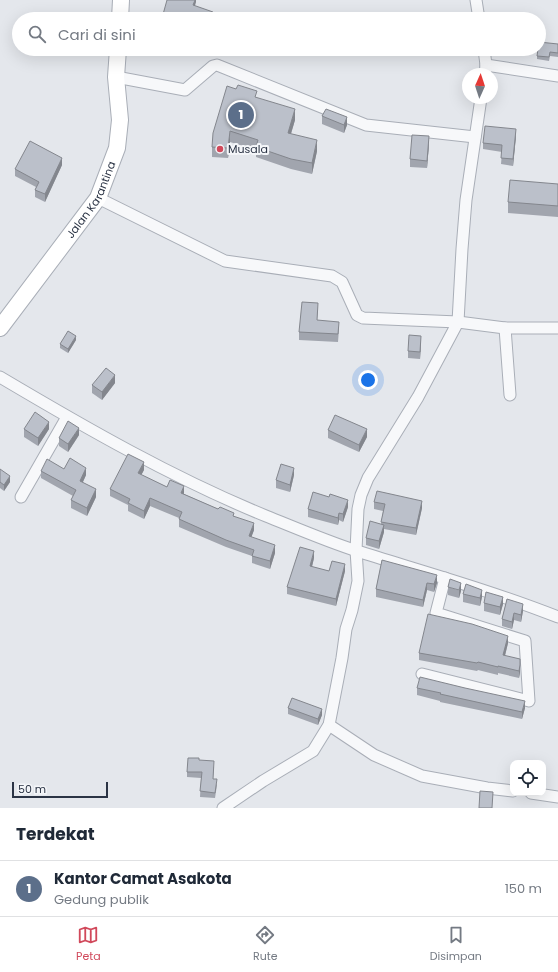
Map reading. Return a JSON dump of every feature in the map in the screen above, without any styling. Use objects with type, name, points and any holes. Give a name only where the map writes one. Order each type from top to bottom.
[{"type":"street","points":[[120,12],[121,0]]},
{"type":"street","points":[[476,0],[478,12]]},
{"type":"street","name":"Jalan Karantina","points":[[0,328],[98,198],[117,148],[120,120],[116,77],[118,56]]},
{"type":"street","points":[[485,56],[486,68]]},
{"type":"street","points":[[116,77],[185,90],[213,66],[217,65],[366,125],[475,137]]},
{"type":"street","points":[[498,71],[558,76]]},
{"type":"street","points":[[223,808],[263,781],[313,751],[329,725],[346,629],[352,610],[358,580],[356,550],[358,509],[361,495],[368,478],[418,397],[458,322],[462,242],[466,200],[480,104]]},
{"type":"street","points":[[98,198],[225,261],[332,276],[342,282],[357,315],[360,317],[458,322],[505,328],[558,328]]},
{"type":"street","points":[[505,328],[510,395]]},
{"type":"street","points":[[0,377],[67,417],[156,466],[210,492],[266,516],[356,550],[528,605],[558,617]]},
{"type":"street","points":[[21,497],[67,417]]},
{"type":"street","points":[[422,674],[529,701],[525,641],[436,613],[445,578]]},
{"type":"street","points":[[329,725],[374,755],[422,776],[510,791]]},
{"type":"street","points":[[546,795],[558,797]]},
{"type":"building","points":[[167,0],[195,0],[193,5],[213,12],[164,12]]},
{"type":"building","points":[[546,43],[558,44],[558,53],[550,52],[549,57],[537,56],[546,56]]},
{"type":"building","points":[[238,85],[257,91],[255,97],[295,109],[288,133],[317,140],[312,163],[291,159],[256,147],[258,140],[230,131],[228,148],[212,147],[213,133],[227,86],[236,89]]},
{"type":"building","points":[[326,109],[347,117],[344,125],[322,116]]},
{"type":"building","points":[[485,126],[516,129],[513,159],[501,158],[502,145],[483,143]]},
{"type":"building","points":[[412,135],[429,136],[427,161],[410,159]]},
{"type":"building","points":[[30,141],[62,158],[45,194],[35,190],[39,182],[15,169]]},
{"type":"building","points":[[510,180],[558,184],[558,206],[508,202]]},
{"type":"building","points":[[302,302],[318,303],[317,320],[339,322],[338,334],[299,332]]},
{"type":"building","points":[[68,331],[76,336],[68,349],[60,344]]},
{"type":"building","points":[[409,335],[421,336],[420,352],[408,351]]},
{"type":"building","points":[[106,368],[115,375],[102,392],[92,385]]},
{"type":"building","points":[[35,412],[49,422],[38,438],[24,429]]},
{"type":"building","points":[[335,415],[367,429],[359,445],[328,430]]},
{"type":"building","points":[[68,421],[79,428],[68,444],[59,438]]},
{"type":"building","points":[[128,454],[144,462],[138,473],[167,487],[170,480],[184,486],[181,493],[218,509],[220,507],[234,513],[233,516],[254,523],[249,536],[275,545],[270,561],[252,556],[254,550],[226,540],[179,519],[182,512],[150,498],[144,511],[128,503],[130,499],[110,489]]},
{"type":"building","points":[[70,458],[86,468],[80,481],[96,489],[87,508],[71,500],[76,490],[41,471],[47,459],[64,469]]},
{"type":"building","points":[[281,464],[294,468],[290,485],[276,480]]},
{"type":"building","points":[[0,469],[10,476],[4,485],[0,482]]},
{"type":"building","points":[[377,491],[422,501],[416,528],[381,522],[385,504],[374,502]]},
{"type":"building","points":[[313,492],[329,497],[330,494],[348,500],[343,514],[339,513],[338,518],[308,509]]},
{"type":"building","points":[[370,521],[384,525],[379,541],[366,538]]},
{"type":"building","points":[[300,547],[314,551],[310,566],[329,571],[332,561],[345,564],[336,599],[287,587]]},
{"type":"building","points":[[382,560],[437,575],[434,584],[427,583],[423,600],[376,589]]},
{"type":"building","points":[[450,579],[461,583],[459,590],[448,587]]},
{"type":"building","points":[[466,584],[482,590],[480,598],[463,594]]},
{"type":"building","points":[[486,592],[503,597],[500,607],[484,603]]},
{"type":"building","points":[[507,599],[523,604],[521,615],[514,613],[512,622],[502,619]]},
{"type":"building","points":[[428,614],[472,624],[508,636],[503,655],[520,659],[519,671],[478,662],[419,653]]},
{"type":"building","points":[[420,677],[525,701],[522,712],[417,688]]},
{"type":"building","points":[[292,698],[322,709],[318,719],[288,708]]},
{"type":"building","points":[[188,758],[199,758],[199,760],[214,761],[213,779],[217,779],[215,793],[200,791],[202,772],[187,772]]},
{"type":"building","points":[[480,791],[493,792],[492,808],[479,808]]},
{"type":"place","name":"Kantor Camat Asakota","points":[[241,115]]},
{"type":"place","name":"Musala","points":[[220,149]]}]
